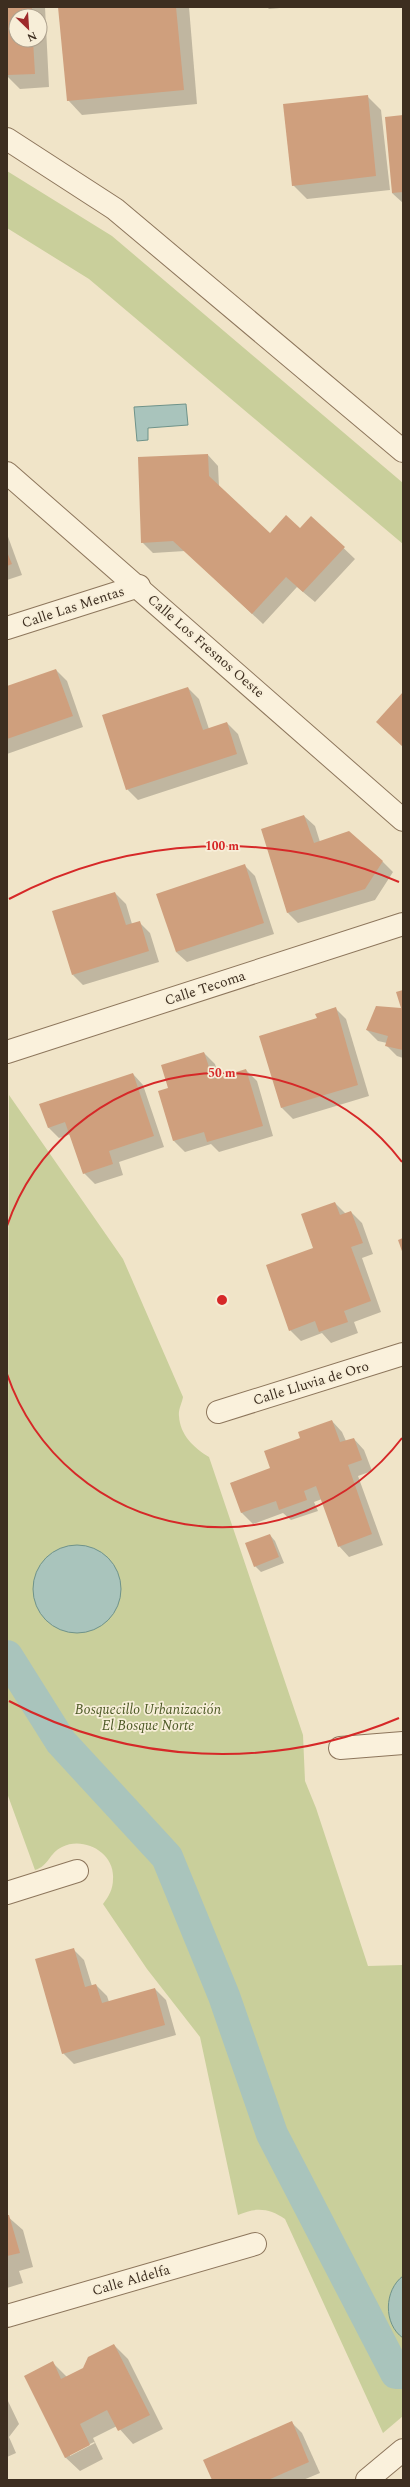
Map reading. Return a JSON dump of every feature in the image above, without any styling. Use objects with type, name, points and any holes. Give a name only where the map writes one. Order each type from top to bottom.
[{"type":"street","points":[[7,139],[115,209],[403,451]]},
{"type":"street","name":"Calle Los Fresnos Oeste","points":[[7,473],[138,586],[403,820]]},
{"type":"street","name":"Calle Las Mentas","points":[[7,628],[138,586]]},
{"type":"street","name":"Calle Tecoma","points":[[7,1052],[403,924]]},
{"type":"street","name":"Calle Lluvia de Oro","points":[[218,1412],[403,1354]]},
{"type":"street","points":[[340,1748],[403,1743]]},
{"type":"street","points":[[7,1893],[76,1871]]},
{"type":"street","name":"Calle Aldelfa","points":[[7,2316],[255,2244]]},
{"type":"street","points":[[367,2480],[403,2450]]},
{"type":"green space","points":[[7,171],[112,236],[403,483],[403,544],[89,279],[7,228]]},
{"type":"green space","name":"Bosquecillo Urbanización El Bosque Norte","points":[[9,1095],[123,1259],[183,1397],[179,1414],[182,1429],[193,1445],[209,1457],[303,1735],[305,1781],[316,1808],[368,1966],[403,1965],[403,2416],[383,2433],[285,2219],[279,2215],[262,2210],[245,2212],[238,2215],[200,2037],[147,1969],[103,1904],[113,1883],[112,1870],[109,1861],[104,1855],[88,1845],[71,1844],[62,1847],[54,1853],[43,1866],[35,1870],[7,1793]]},
{"type":"water","points":[[186,404],[188,425],[148,428],[148,440],[137,441],[134,407]]},
{"type":"water","points":[[77,1545],[94,1548],[108,1558],[118,1572],[121,1589],[118,1606],[108,1620],[94,1630],[77,1633],[60,1630],[46,1620],[36,1606],[33,1589],[36,1572],[46,1558],[60,1548]]},
{"type":"water","points":[[403,2276],[403,2338],[396,2332],[392,2324],[388,2307],[392,2290]]},
{"type":"building","points":[[7,7],[32,7],[8,8],[8,48],[33,48],[35,74],[7,75]]},
{"type":"building","points":[[58,7],[176,7],[184,90],[67,101]]},
{"type":"building","points":[[368,95],[376,176],[292,186],[283,104]]},
{"type":"building","points":[[403,115],[403,192],[392,193],[385,117]]},
{"type":"building","points":[[208,454],[209,476],[270,533],[286,515],[300,528],[311,516],[345,547],[303,592],[286,577],[252,614],[173,541],[141,543],[138,457]]},
{"type":"building","points":[[7,552],[12,564],[7,566]]},
{"type":"building","points":[[56,669],[73,716],[7,739],[7,686]]},
{"type":"building","points":[[188,687],[203,730],[227,722],[237,754],[126,790],[102,715]]},
{"type":"building","points":[[403,692],[403,747],[376,722]]},
{"type":"building","points":[[304,815],[314,843],[349,831],[383,861],[365,889],[287,913],[261,829]]},
{"type":"building","points":[[245,864],[264,923],[176,952],[156,894]]},
{"type":"building","points":[[115,892],[126,925],[140,921],[149,951],[72,975],[52,911]]},
{"type":"building","points":[[403,990],[403,1050],[385,1046],[388,1036],[366,1030],[376,1006],[401,1008],[396,992]]},
{"type":"building","points":[[336,1007],[358,1085],[281,1108],[259,1036],[317,1018],[315,1014]]},
{"type":"building","points":[[204,1052],[213,1079],[246,1069],[263,1126],[207,1142],[204,1132],[173,1141],[158,1091],[168,1088],[161,1065]]},
{"type":"building","points":[[133,1073],[154,1136],[109,1151],[113,1164],[83,1174],[65,1122],[48,1128],[39,1104]]},
{"type":"building","points":[[335,1202],[340,1215],[351,1211],[363,1243],[351,1247],[371,1301],[344,1311],[348,1322],[319,1332],[315,1321],[289,1331],[266,1265],[313,1248],[301,1214]]},
{"type":"building","points":[[403,1238],[403,1254],[398,1240]]},
{"type":"building","points":[[332,1420],[340,1442],[354,1438],[362,1460],[348,1465],[372,1534],[338,1547],[316,1486],[304,1491],[307,1500],[279,1510],[276,1501],[241,1513],[230,1483],[270,1468],[264,1451],[300,1438],[298,1432]]},
{"type":"building","points":[[270,1534],[279,1557],[254,1567],[245,1543]]},
{"type":"building","points":[[74,1948],[85,1987],[96,1984],[102,2003],[155,1988],[165,2025],[62,2054],[35,1959]]},
{"type":"building","points":[[7,2215],[9,2215],[20,2253],[7,2256]]},
{"type":"building","points":[[114,2344],[150,2415],[118,2431],[107,2410],[80,2424],[90,2445],[65,2458],[24,2376],[53,2361],[61,2379],[83,2368],[88,2357]]},
{"type":"building","points":[[292,2421],[309,2462],[268,2480],[212,2480],[203,2460]]},
{"type":"waterway","points":[[7,1656],[61,1742],[167,1857],[224,1996],[272,2134],[396,2373],[403,2373]]}]
